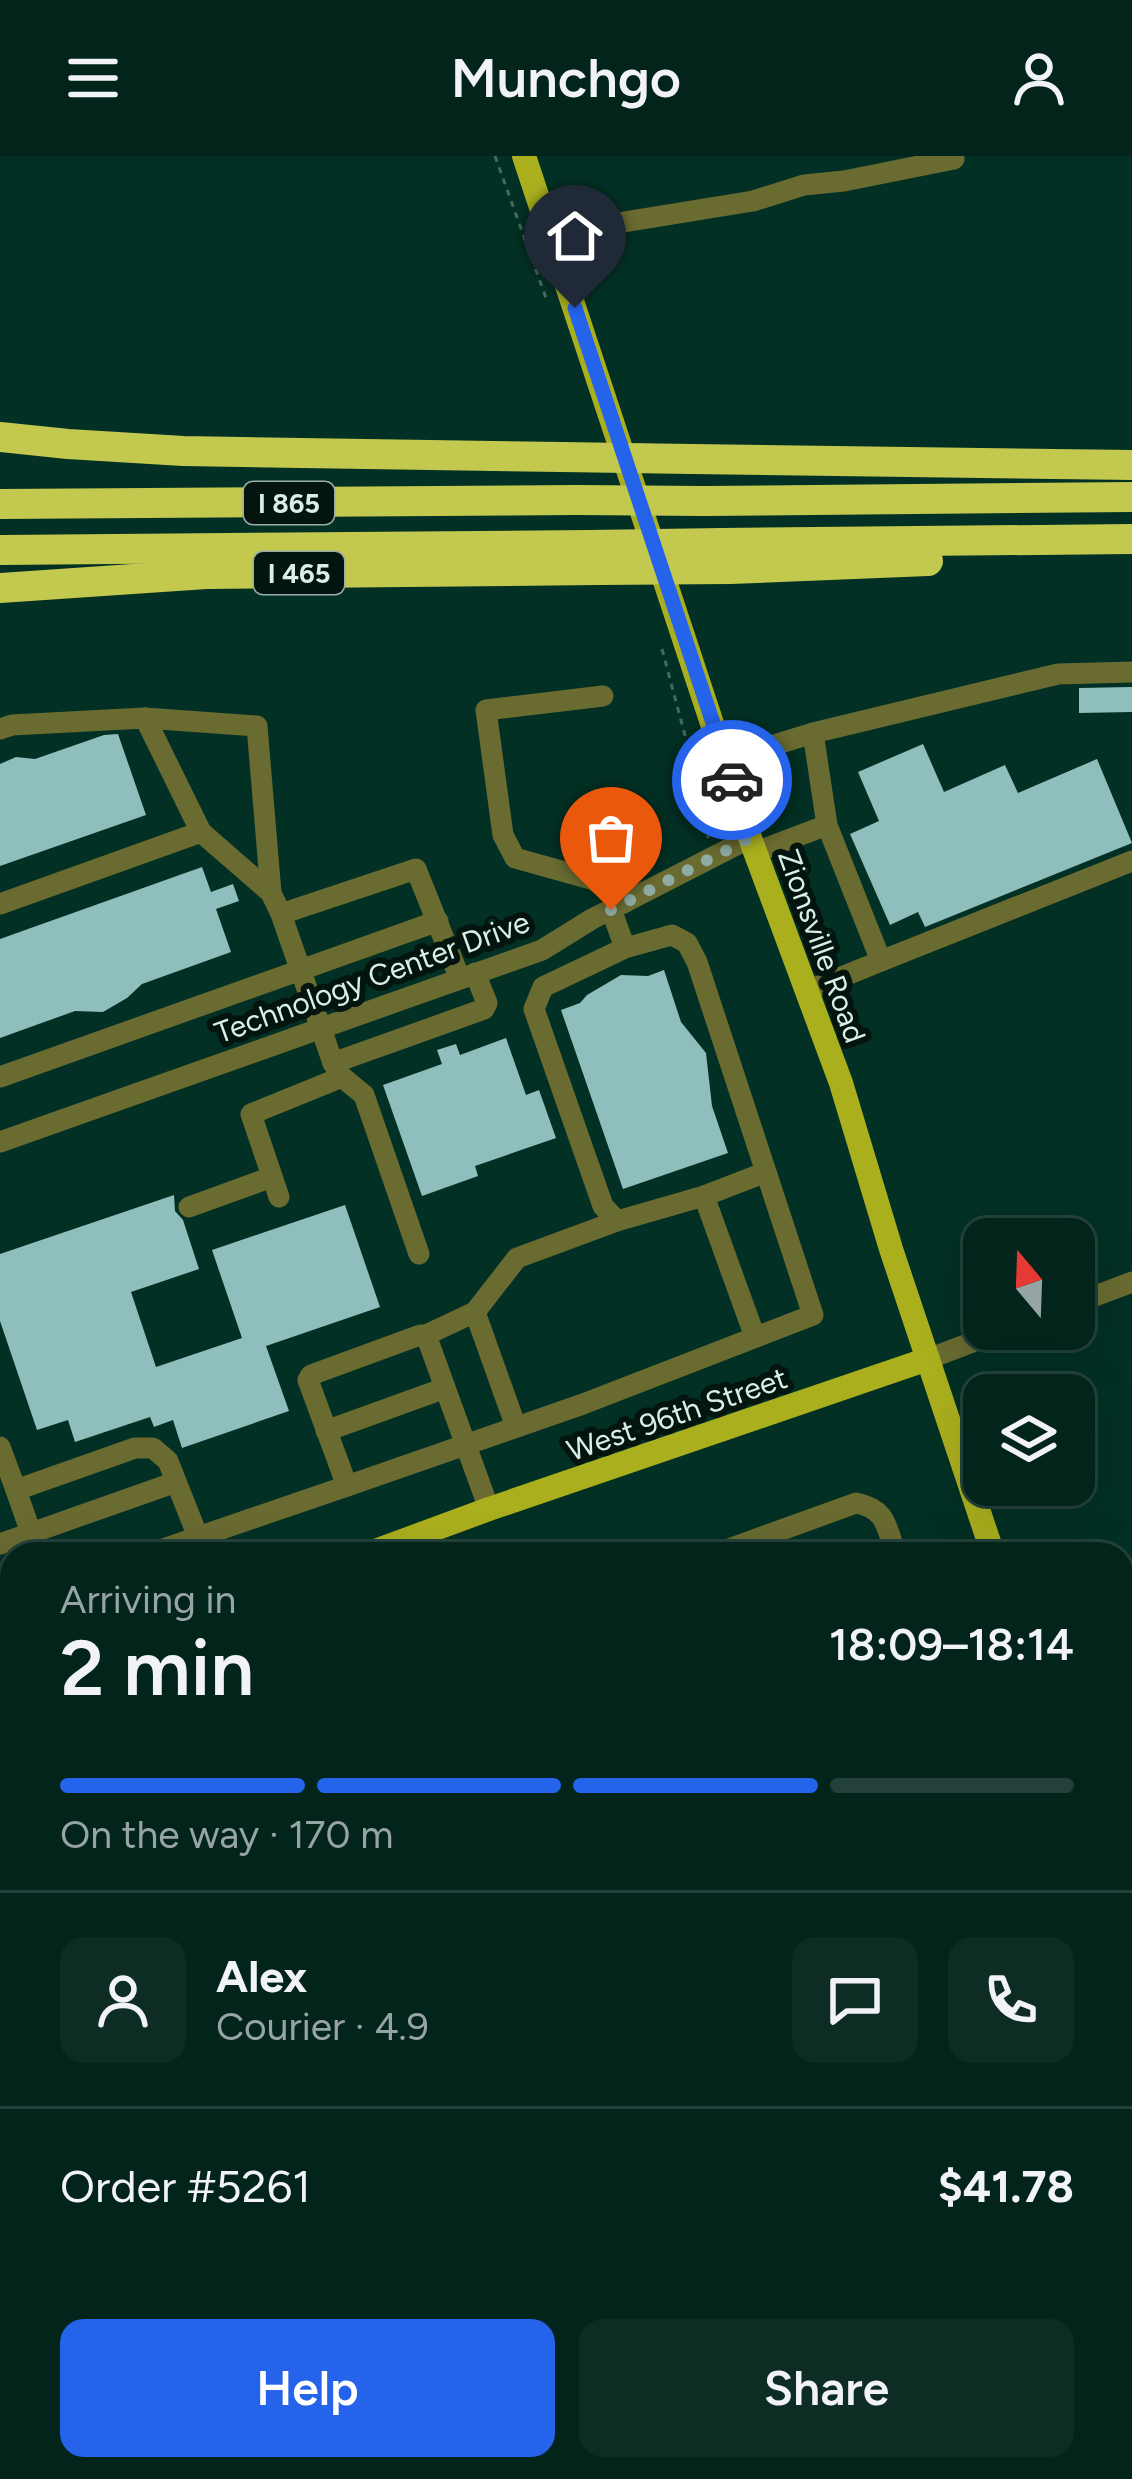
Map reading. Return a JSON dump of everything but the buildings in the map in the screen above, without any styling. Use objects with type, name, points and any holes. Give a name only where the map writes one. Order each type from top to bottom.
[{"type":"highway","points":[[0,437],[182,451],[1132,465]]},
{"type":"highway","name":"I 865","points":[[0,504],[1132,497]]},
{"type":"highway","points":[[726,556],[1132,539]]},
{"type":"highway","name":"I 865","points":[[0,550],[595,557]]},
{"type":"highway","name":"I 465","points":[[0,589],[206,574],[595,557],[1132,554]]},
{"type":"main road","name":"Zionsville Road","points":[[524,156],[753,845],[841,1083],[989,1542]]},
{"type":"main road","name":"West 96th Street","points":[[403,1542],[928,1359]]},
{"type":"street","points":[[550,234],[752,201],[804,185],[844,182],[953,158]]},
{"type":"street","points":[[725,760],[1058,674],[1132,672]]},
{"type":"street","points":[[603,696],[486,710],[502,836],[514,858],[594,880],[618,906],[626,948]]},
{"type":"street","points":[[0,729],[145,718],[257,726],[271,892],[337,1070],[364,1095],[419,1254]]},
{"type":"street","points":[[145,718],[201,832],[271,892]]},
{"type":"street","points":[[813,734],[827,825],[881,961]]},
{"type":"street","name":"Technology Center Drive","points":[[0,1142],[542,950],[618,906],[753,845],[827,825]]},
{"type":"street","points":[[0,904],[201,832]]},
{"type":"street","points":[[807,991],[1132,861]]},
{"type":"street","points":[[189,1207],[276,1187],[252,1112],[337,1070],[484,1009],[488,1003],[437,921],[419,873],[412,868],[281,914]]},
{"type":"street","points":[[0,1078],[437,921]]},
{"type":"street","points":[[209,1542],[347,1486],[813,1315],[697,962],[687,943],[672,935],[626,948],[543,987],[533,1009],[603,1207],[617,1221]]},
{"type":"street","points":[[347,1486],[308,1380],[311,1375],[475,1312],[517,1258],[766,1172]]},
{"type":"street","points":[[704,1196],[755,1337]]},
{"type":"street","points":[[1095,1296],[1132,1282]]},
{"type":"street","points":[[475,1312],[516,1427]]},
{"type":"street","points":[[425,1335],[489,1509]]},
{"type":"street","name":"West 96th Street","points":[[928,1359],[963,1346]]},
{"type":"street","points":[[326,1431],[445,1388]]},
{"type":"street","points":[[0,1447],[31,1533]]},
{"type":"street","points":[[16,1490],[144,1447],[162,1453],[201,1542]]},
{"type":"street","points":[[6,1542],[176,1482]]},
{"type":"street","points":[[748,1542],[856,1503],[881,1512],[892,1542]]},
{"type":"way so far","points":[[611,910],[750,838],[732,780]]},
{"type":"route","points":[[575,308],[732,780]]}]
